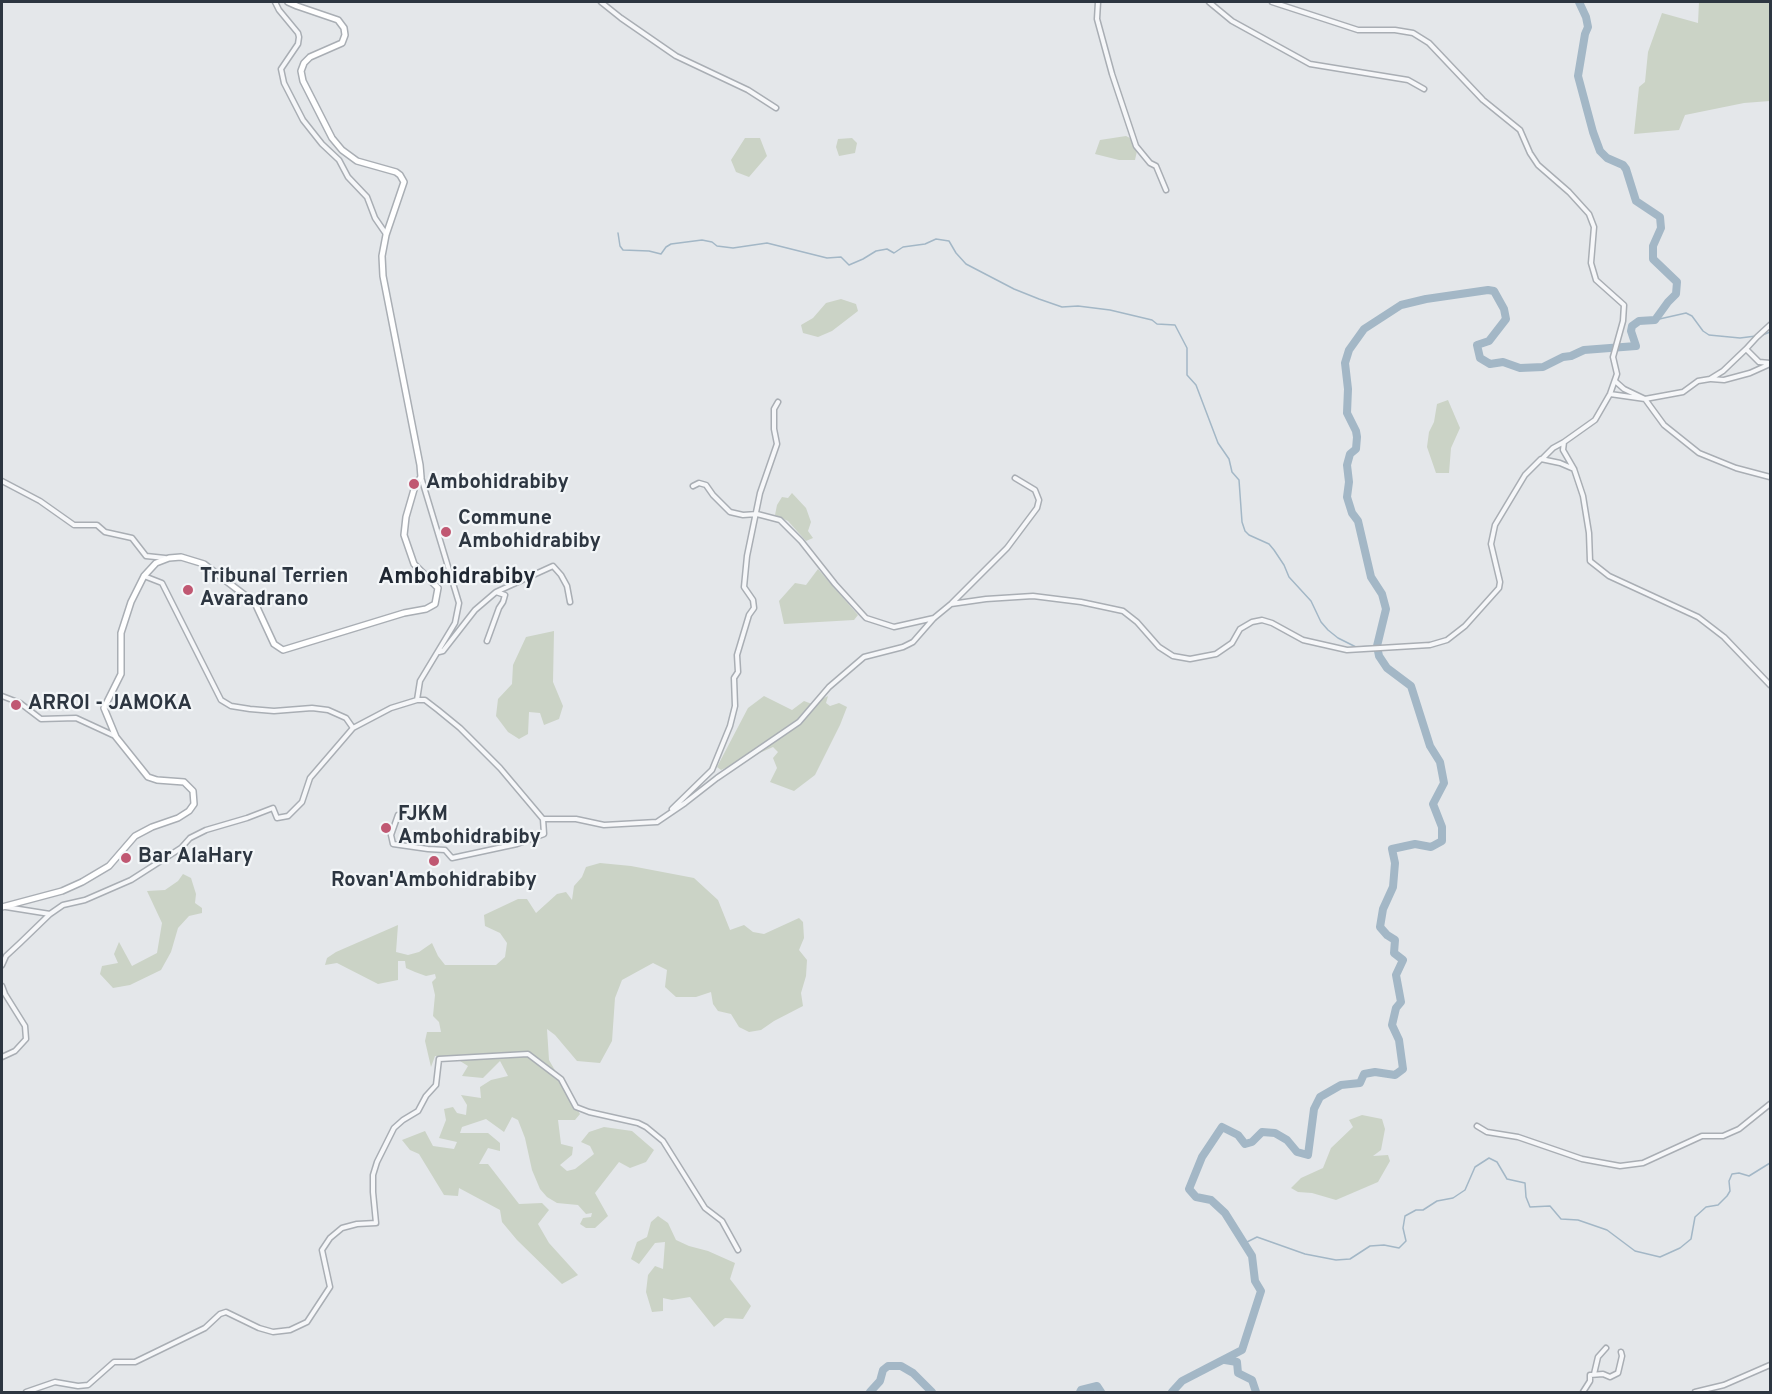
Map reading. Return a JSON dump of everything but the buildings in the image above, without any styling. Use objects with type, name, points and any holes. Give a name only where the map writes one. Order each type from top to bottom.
[{"type":"main road","points":[[4,907],[62,891],[82,882],[109,866],[135,836],[178,818],[189,811],[194,804],[193,791],[184,782],[148,777],[116,736],[104,708],[121,674],[121,633],[131,602],[144,576],[156,563],[169,558],[181,557],[204,564],[255,603],[274,644],[283,650],[394,616],[426,609],[435,603],[438,588],[414,564],[404,535],[406,517],[415,486],[421,477],[383,276],[382,256],[386,235],[403,190],[403,179],[396,172],[363,164],[342,150],[325,125],[301,75],[302,67],[306,60],[342,43],[345,35],[344,28],[338,20],[288,2]]},
{"type":"street","points":[[275,2],[299,37],[298,44],[281,69],[284,83],[303,120],[322,144],[339,160],[348,177],[367,197],[375,218],[386,235]]},
{"type":"street","points":[[601,2],[676,56],[748,90],[776,108]]},
{"type":"street","points":[[1098,2],[1097,20],[1136,146],[1150,163],[1156,166],[1166,190]]},
{"type":"street","points":[[1209,2],[1232,21],[1310,64],[1408,81],[1424,89]]},
{"type":"street","points":[[951,604],[1033,596],[1081,602],[1123,611],[1137,622],[1159,647],[1173,656],[1190,659],[1216,654],[1232,643],[1240,629],[1252,622],[1262,621],[1272,622],[1303,640],[1347,650],[1430,645],[1446,640],[1465,626],[1499,588],[1500,582],[1491,544],[1495,525],[1525,475],[1553,448],[1595,420],[1610,394],[1616,381],[1617,374],[1613,357],[1623,321],[1624,305],[1596,280],[1591,263],[1594,227],[1592,218],[1569,192],[1538,165],[1520,130],[1483,100],[1438,51],[1413,33],[1395,30],[1358,30],[1272,2]]},
{"type":"street","points":[[1710,379],[1723,370],[1770,325]]},
{"type":"street","points":[[1746,349],[1759,362],[1770,364]]},
{"type":"street","points":[[1610,394],[1645,399],[1683,392],[1698,381],[1724,380],[1750,373],[1770,364]]},
{"type":"street","points":[[1616,381],[1624,389],[1645,399],[1664,425],[1699,453],[1736,468],[1770,477]]},
{"type":"street","points":[[543,819],[576,819],[604,825],[657,822],[712,770],[730,726],[735,706],[734,678],[738,672],[739,648],[749,615],[754,608],[753,600],[744,587],[747,556],[760,493],[777,444],[774,409],[778,402]]},
{"type":"street","points":[[1564,442],[1563,450],[1574,470],[1586,511],[1590,561],[1609,576],[1698,617],[1724,637],[1770,685]]},
{"type":"street","points":[[1542,459],[1560,463],[1574,470]]},
{"type":"street","points":[[417,700],[420,681],[455,624],[459,603],[421,477]]},
{"type":"street","points":[[664,816],[799,722],[829,687],[864,657],[903,647],[913,642],[934,618],[1007,548],[1037,508],[1039,500],[1035,490],[1015,478]]},
{"type":"street","points":[[2,481],[40,501],[74,525],[97,525],[105,532],[132,538],[146,556],[169,558]]},
{"type":"street","points":[[693,486],[699,483],[706,485],[712,495],[730,512],[744,515],[757,514],[780,520],[801,541],[866,618],[894,627],[934,618]]},
{"type":"street","points":[[439,652],[443,651],[476,610],[496,592],[554,566],[567,586],[570,602]]},
{"type":"street","points":[[144,576],[162,583],[221,700],[231,706],[250,709],[328,710],[346,718],[353,728]]},
{"type":"street","points":[[487,641],[499,608],[504,602],[505,594],[496,592]]},
{"type":"street","points":[[2,696],[20,703],[41,719],[76,718],[116,736]]},
{"type":"street","points":[[2,965],[6,956],[50,914],[63,905],[85,900],[131,880],[181,848],[190,838],[206,830],[273,808],[277,818],[288,816],[302,802],[310,778],[353,728],[391,708],[417,700],[425,700],[460,728],[500,768],[543,819],[544,834],[517,843],[452,858],[445,850],[393,844],[391,835],[398,815]]},
{"type":"street","points":[[4,907],[50,914]]},
{"type":"street","points":[[2,986],[25,1026],[26,1039],[15,1051],[2,1057]]},
{"type":"street","points":[[26,1392],[55,1382],[88,1386],[114,1362],[135,1362],[205,1328],[220,1314],[226,1312],[259,1328],[273,1332],[290,1330],[307,1322],[330,1287],[322,1250],[330,1238],[342,1228],[376,1223],[373,1175],[377,1162],[394,1128],[403,1119],[418,1112],[426,1096],[436,1085],[439,1059],[478,1058],[511,1053],[528,1054],[561,1079],[576,1107],[646,1127],[663,1140],[705,1208],[722,1221],[738,1250]]},
{"type":"street","points":[[1477,1126],[1486,1132],[1518,1137],[1582,1159],[1620,1166],[1643,1163],[1702,1136],[1722,1136],[1739,1129],[1770,1104]]},
{"type":"street","points":[[1594,1374],[1598,1357],[1606,1348]]},
{"type":"street","points":[[1583,1392],[1590,1381],[1590,1375],[1603,1374],[1610,1377],[1618,1373],[1621,1352]]},
{"type":"street","points":[[1695,1392],[1724,1385],[1770,1365]]},
{"type":"shaded area","points":[[1699,2],[1770,2],[1770,101],[1744,103],[1685,115],[1679,130],[1634,134],[1639,87],[1645,82],[1648,52],[1662,13],[1698,23]]},
{"type":"shaded area","points":[[1126,136],[1132,139],[1137,151],[1135,160],[1119,160],[1095,154],[1100,140]]},
{"type":"shaded area","points":[[745,138],[760,138],[767,156],[749,177],[736,172],[731,160]]},
{"type":"shaded area","points":[[852,138],[857,143],[855,153],[839,156],[836,147],[838,139]]},
{"type":"shaded area","points":[[841,299],[856,304],[858,311],[832,331],[818,337],[803,333],[801,325],[813,318],[826,303]]},
{"type":"shaded area","points":[[1448,400],[1460,428],[1451,448],[1449,473],[1436,473],[1427,447],[1429,432],[1434,422],[1437,404]]},
{"type":"shaded area","points":[[792,493],[806,508],[811,522],[808,531],[813,538],[806,541],[788,521],[775,515],[782,497],[788,498]]},
{"type":"shaded area","points":[[818,569],[858,615],[854,620],[784,624],[779,601],[795,583],[806,585]]},
{"type":"shaded area","points":[[554,631],[553,682],[563,706],[559,719],[544,725],[540,713],[529,712],[528,734],[519,739],[508,732],[496,716],[498,699],[512,684],[513,665],[526,637]]},
{"type":"shaded area","points":[[764,696],[792,710],[804,701],[812,704],[828,696],[826,703],[830,706],[839,703],[847,707],[815,775],[794,791],[770,782],[777,768],[773,758],[778,752],[773,747],[721,770],[717,767],[748,708]]},
{"type":"shaded area","points":[[600,863],[631,866],[694,878],[718,900],[730,930],[744,925],[753,932],[764,934],[799,918],[803,922],[804,938],[799,950],[807,960],[806,976],[801,993],[803,1006],[761,1030],[749,1032],[739,1027],[731,1014],[718,1011],[713,1004],[711,992],[696,997],[676,997],[665,987],[667,970],[653,963],[622,980],[615,998],[612,1041],[600,1063],[577,1061],[547,1029],[549,1060],[580,1114],[575,1120],[558,1120],[561,1144],[573,1147],[572,1155],[560,1165],[567,1171],[575,1169],[594,1154],[590,1146],[581,1142],[589,1132],[604,1127],[632,1131],[654,1150],[646,1162],[630,1168],[619,1162],[595,1193],[608,1216],[595,1228],[586,1228],[580,1224],[583,1218],[591,1217],[592,1213],[586,1214],[578,1205],[557,1203],[540,1189],[532,1170],[525,1138],[518,1120],[512,1117],[504,1132],[486,1119],[462,1127],[460,1133],[488,1133],[500,1143],[500,1151],[488,1148],[479,1164],[488,1164],[519,1204],[542,1203],[549,1210],[538,1224],[549,1243],[578,1275],[562,1284],[517,1240],[502,1222],[500,1210],[459,1188],[458,1196],[444,1195],[419,1154],[410,1150],[402,1140],[425,1131],[433,1146],[454,1149],[457,1142],[439,1138],[446,1120],[444,1109],[453,1107],[457,1113],[466,1115],[467,1105],[461,1095],[481,1098],[480,1087],[491,1080],[508,1076],[500,1061],[483,1078],[462,1076],[468,1066],[452,1056],[435,1056],[431,1067],[425,1041],[427,1032],[441,1032],[439,1022],[433,1016],[435,995],[432,982],[436,978],[435,974],[426,976],[406,968],[405,961],[398,961],[398,980],[378,984],[337,963],[325,965],[327,958],[336,952],[398,925],[396,952],[408,955],[419,952],[432,943],[445,965],[496,965],[505,957],[507,943],[500,933],[485,926],[484,915],[518,899],[527,899],[536,913],[557,894],[566,892],[572,900],[574,886],[582,877],[586,867]]},
{"type":"shaded area","points":[[183,874],[191,878],[196,894],[195,903],[202,908],[202,913],[189,916],[178,928],[171,952],[161,970],[130,985],[113,988],[100,974],[102,966],[118,963],[114,954],[119,942],[132,966],[157,953],[162,923],[147,891],[165,890],[178,881]]},
{"type":"shaded area","points":[[1362,1115],[1382,1119],[1385,1129],[1381,1150],[1373,1156],[1388,1155],[1390,1161],[1378,1182],[1336,1200],[1312,1193],[1298,1192],[1291,1188],[1301,1178],[1323,1168],[1331,1148],[1353,1127],[1349,1120]]},
{"type":"shaded area","points":[[658,1216],[668,1223],[676,1240],[735,1263],[730,1279],[751,1306],[743,1319],[725,1318],[714,1327],[690,1297],[672,1300],[663,1298],[663,1311],[652,1312],[646,1292],[648,1275],[655,1266],[663,1269],[665,1242],[655,1243],[639,1264],[631,1259],[637,1242],[647,1237],[651,1222]]},
{"type":"waterway","points":[[1172,1392],[1182,1381],[1242,1350],[1261,1291],[1255,1281],[1252,1256],[1225,1213],[1211,1200],[1196,1197],[1189,1189],[1202,1157],[1222,1127],[1238,1135],[1245,1144],[1252,1142],[1262,1132],[1275,1133],[1287,1140],[1297,1152],[1308,1155],[1314,1109],[1320,1097],[1341,1085],[1360,1083],[1364,1074],[1375,1072],[1395,1075],[1403,1069],[1399,1040],[1392,1025],[1396,1008],[1401,1002],[1396,975],[1403,960],[1394,953],[1395,940],[1380,927],[1383,909],[1393,887],[1395,863],[1392,849],[1415,844],[1431,847],[1442,841],[1442,827],[1433,804],[1444,783],[1440,762],[1430,746],[1411,686],[1387,668],[1379,656],[1377,646],[1386,609],[1382,594],[1371,577],[1358,521],[1352,513],[1347,497],[1349,482],[1347,465],[1350,454],[1356,449],[1357,437],[1347,413],[1348,389],[1345,363],[1349,350],[1364,329],[1401,305],[1488,290],[1494,291],[1504,309],[1506,319],[1489,341],[1477,345],[1480,358],[1490,364],[1503,362],[1520,368],[1543,367],[1584,350],[1636,346],[1631,331],[1632,326],[1639,321],[1655,320],[1676,294],[1677,282],[1653,259],[1653,246],[1661,228],[1660,217],[1636,201],[1626,169],[1600,151],[1593,132],[1578,76],[1588,27],[1579,2]]},
{"type":"waterway","points":[[618,233],[623,250],[661,254],[671,244],[702,240],[712,242],[717,246],[733,248],[767,243],[827,258],[841,257],[849,265],[876,251],[887,249],[894,253],[903,247],[925,244],[936,239],[949,241],[966,264],[1039,299],[1062,307],[1078,306],[1110,310],[1152,320],[1157,324],[1175,325],[1187,348],[1187,375],[1196,385],[1218,443],[1229,459],[1232,472],[1239,480],[1242,522],[1245,531],[1269,544],[1284,565],[1289,577],[1311,601],[1321,622],[1328,630],[1356,647],[1377,646]]},
{"type":"waterway","points":[[1655,320],[1686,313],[1692,316],[1703,331],[1709,335],[1740,338],[1756,336]]},
{"type":"waterway","points":[[1760,336],[1770,332]]},
{"type":"waterway","points":[[1245,1243],[1257,1237],[1305,1254],[1336,1260],[1350,1259],[1370,1246],[1384,1245],[1399,1248],[1406,1241],[1403,1228],[1405,1216],[1416,1210],[1423,1210],[1437,1201],[1453,1198],[1465,1190],[1475,1167],[1489,1158],[1497,1162],[1507,1179],[1525,1183],[1526,1197],[1530,1207],[1550,1206],[1561,1219],[1578,1220],[1607,1230],[1635,1251],[1660,1257],[1680,1248],[1691,1239],[1695,1217],[1706,1207],[1718,1205],[1727,1196],[1730,1191],[1729,1181],[1732,1174],[1739,1173],[1749,1176],[1770,1163]]},
{"type":"waterway","points":[[1225,1360],[1237,1362],[1238,1373],[1252,1380],[1256,1392]]},
{"type":"waterway","points":[[870,1392],[880,1381],[883,1370],[888,1366],[901,1366],[913,1373],[932,1392]]},
{"type":"waterway","points":[[1080,1392],[1097,1386],[1101,1392]]},
{"type":"place","name":"Ambohidrabiby","points":[[414,484]]},
{"type":"place","name":"Commune Ambohidrabiby","points":[[446,532]]},
{"type":"place","name":"Tribunal Terrien Avaradrano","points":[[188,590]]},
{"type":"place","name":"ARROI - JAMOKA","points":[[16,705]]},
{"type":"place","name":"FJKM Ambohidrabiby","points":[[386,828]]},
{"type":"place","name":"Bar AlaHary","points":[[126,858]]},
{"type":"place","name":"Rovan'Ambohidrabiby","points":[[434,861]]},
{"type":"district","name":"Ambohidrabiby","points":[[457,579]]}]
